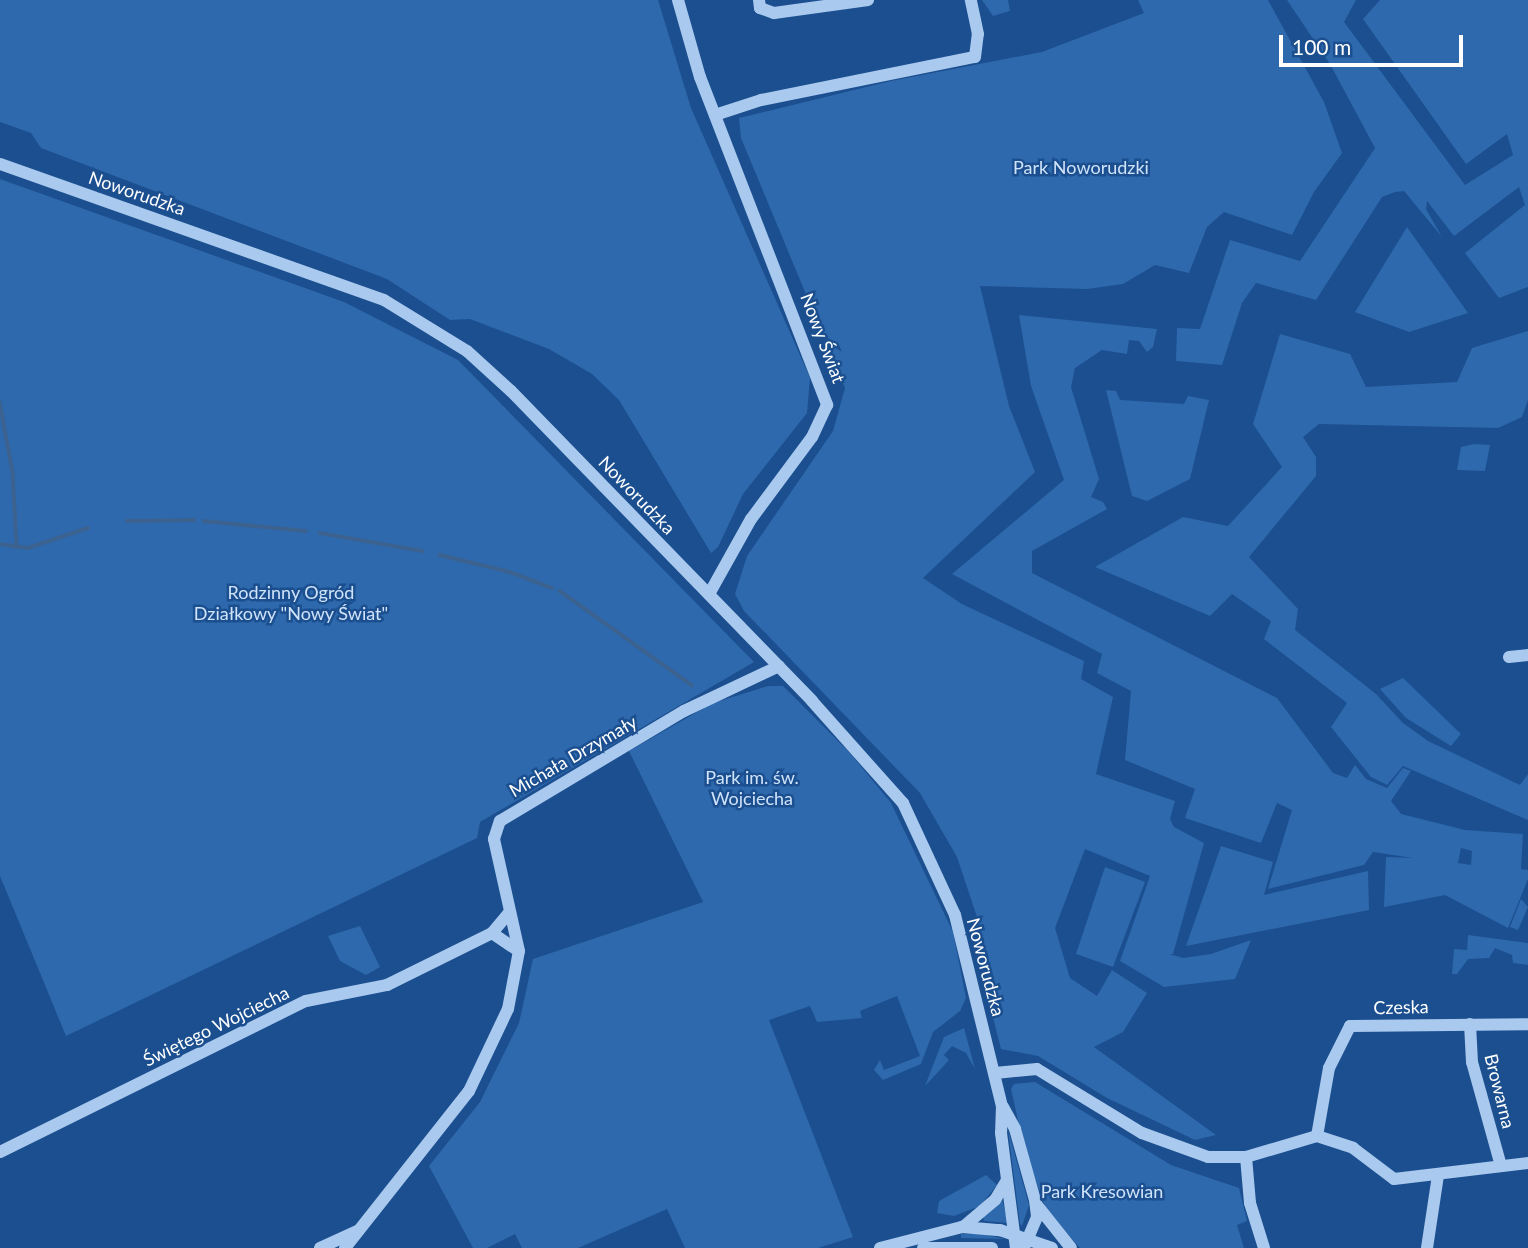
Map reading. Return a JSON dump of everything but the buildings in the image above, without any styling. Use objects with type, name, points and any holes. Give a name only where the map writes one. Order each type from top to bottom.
[{"type":"street","name":"Nowy Świat","points":[[678,0],[715,115],[827,405],[821,422],[751,519],[709,594]]},
{"type":"street","points":[[759,0],[760,8],[774,13],[868,0]]},
{"type":"street","points":[[715,115],[761,100],[975,57],[978,34],[971,0]]},
{"type":"street","name":"Noworudzka","points":[[0,164],[339,283],[410,314],[497,377],[779,666],[868,762],[918,829],[962,937],[995,1073],[1002,1106],[1007,1180],[1016,1241]]},
{"type":"street","points":[[1509,657],[1528,655]]},
{"type":"street","name":"Michała Drzymały","points":[[320,1248],[360,1229],[470,1091],[508,1009],[519,951],[494,839],[500,821],[684,710],[779,666]]},
{"type":"street","name":"Świętego Wojciecha","points":[[0,1152],[306,1000],[387,985],[492,933],[509,913]]},
{"type":"street","points":[[492,933],[519,951]]},
{"type":"street","name":"Browarna","points":[[1470,1024],[1472,1062],[1501,1166]]},
{"type":"street","name":"Czeska","points":[[1317,1136],[1329,1068],[1350,1026],[1528,1024]]},
{"type":"street","points":[[995,1073],[1037,1069],[1142,1133],[1182,1150],[1222,1159],[1246,1157],[1317,1136],[1353,1148],[1394,1179],[1528,1163]]},
{"type":"street","name":"Noworudzka","points":[[1002,1106],[1015,1129],[1035,1200],[1037,1217],[1026,1243]]},
{"type":"street","points":[[1246,1157],[1250,1203],[1264,1248]]},
{"type":"street","points":[[1427,1248],[1438,1175]]},
{"type":"street","points":[[880,1248],[962,1227],[995,1200],[1007,1180]]},
{"type":"street","points":[[1035,1200],[1071,1248]]},
{"type":"street","points":[[962,1227],[1052,1248]]},
{"type":"street","points":[[345,1248],[360,1229]]},
{"type":"street","points":[[923,1248],[992,1248]]},
{"type":"green space","points":[[0,0],[658,0],[691,108],[810,378],[807,413],[743,494],[718,547],[711,553],[619,400],[592,374],[549,349],[470,319],[450,320],[387,279],[41,148],[31,133],[0,122]]},
{"type":"green space","points":[[982,0],[1008,0],[1010,11],[993,16]]},
{"type":"green space","name":"Park Noworudzki","points":[[1138,0],[1268,0],[1324,102],[1342,153],[1314,192],[1292,235],[1224,212],[1207,227],[1189,273],[1155,265],[1123,284],[1087,289],[980,286],[1009,406],[1035,472],[923,578],[962,604],[1084,661],[1081,679],[1113,697],[1096,774],[1175,801],[1170,819],[1174,827],[1204,843],[1173,954],[1169,954],[1183,958],[1211,954],[1251,940],[1235,979],[1164,987],[1120,961],[1150,876],[1085,849],[1055,928],[1070,978],[1097,996],[1112,970],[1147,993],[1123,1032],[1094,1047],[1216,1135],[1195,1140],[1107,1098],[1038,1056],[1001,1049],[979,962],[979,923],[957,857],[920,793],[744,611],[735,594],[747,556],[833,431],[845,388],[741,138],[739,118],[891,81],[1042,52],[1144,13]]},
{"type":"green space","points":[[1287,0],[1356,0],[1344,22],[1465,185],[1513,155],[1507,134],[1466,164],[1363,19],[1380,0],[1528,0],[1528,287],[1499,298],[1465,253],[1525,205],[1519,187],[1454,236],[1427,201],[1426,209],[1442,237],[1404,191],[1395,192],[1382,197],[1316,300],[1256,283],[1242,303],[1222,365],[1176,361],[1177,328],[1200,329],[1230,240],[1300,261],[1375,148],[1330,64]]},
{"type":"green space","name":"Rodzinny Ogród Działkowy \"Nowy Świat\"","points":[[0,179],[344,302],[458,360],[754,662],[480,822],[477,838],[66,1036],[0,876]]},
{"type":"green space","points":[[1407,227],[1468,313],[1409,332],[1355,312]]},
{"type":"green space","points":[[1019,315],[1157,329],[1153,347],[1147,352],[1139,341],[1129,340],[1127,354],[1102,350],[1075,368],[1071,387],[1099,479],[1091,497],[1103,502],[1107,509],[1032,551],[1032,573],[1277,698],[1333,773],[1347,778],[1355,765],[1366,779],[1387,788],[1403,768],[1411,771],[1391,801],[1401,814],[1465,830],[1523,834],[1521,869],[1528,870],[1528,879],[1508,928],[1445,895],[1384,907],[1386,857],[1413,858],[1373,852],[1364,865],[1268,889],[1292,810],[1277,803],[1261,843],[1185,818],[1195,789],[1125,760],[1131,691],[1097,673],[1102,654],[952,574],[1064,480],[1031,386]],"holes":[[[1461,848],[1472,851],[1471,865],[1458,863]]]},
{"type":"green space","points":[[1528,331],[1528,400],[1522,417],[1498,428],[1319,424],[1303,437],[1316,457],[1316,476],[1249,557],[1298,609],[1295,630],[1376,694],[1403,723],[1428,741],[1520,785],[1528,774],[1528,820],[1403,766],[1387,785],[1371,777],[1331,727],[1347,703],[1264,639],[1271,621],[1232,594],[1210,616],[1095,567],[1183,517],[1228,526],[1282,467],[1253,424],[1280,334],[1350,354],[1366,387],[1457,382],[1472,348]]},
{"type":"green space","points":[[1106,390],[1116,391],[1120,400],[1184,404],[1188,396],[1209,400],[1190,479],[1147,501],[1132,496]]},
{"type":"green space","points":[[1490,445],[1485,471],[1457,470],[1461,447]]},
{"type":"green space","points":[[1403,678],[1461,734],[1451,746],[1406,718],[1380,689]]},
{"type":"green space","name":"Park im. św. Wojciecha","points":[[768,686],[783,686],[850,753],[891,803],[953,932],[966,998],[960,1011],[933,1032],[921,1064],[883,1080],[874,1070],[880,1060],[884,1070],[920,1056],[897,996],[860,1011],[862,1018],[817,1022],[810,1006],[769,1020],[853,1237],[818,1248],[685,1248],[667,1209],[578,1248],[522,1248],[515,1234],[487,1248],[473,1248],[429,1166],[480,1102],[519,1023],[533,959],[703,902],[629,751],[713,703]]},
{"type":"green space","points":[[1221,846],[1273,862],[1264,895],[1368,871],[1369,910],[1186,946]]},
{"type":"green space","points":[[1105,867],[1145,882],[1113,967],[1076,954]]},
{"type":"green space","points":[[1521,899],[1528,907],[1518,930],[1510,927]]},
{"type":"green space","points":[[360,926],[380,967],[366,975],[340,961],[328,936]]},
{"type":"green space","points":[[1468,935],[1528,943],[1528,965],[1513,963],[1512,955],[1495,948],[1489,958],[1468,959],[1457,974],[1452,974],[1454,949],[1467,950]]},
{"type":"green space","points":[[964,1028],[975,1069],[966,1053],[952,1046],[944,1055],[949,1060],[925,1086],[944,1037]]},
{"type":"green space","name":"Park Kresowian","points":[[1035,1082],[1171,1165],[1239,1188],[1247,1221],[1237,1225],[1244,1248],[1080,1248],[1047,1212],[1024,1147],[1011,1089],[1014,1084]]},
{"type":"green space","points":[[1008,1130],[1029,1205],[1022,1226],[1020,1224]]},
{"type":"green space","points":[[986,1175],[997,1185],[980,1206],[954,1216],[937,1213],[939,1201]]},
{"type":"green space","points":[[1002,1199],[1008,1223],[984,1221],[983,1217]]},
{"type":"green space","points":[[961,1234],[982,1234],[1005,1239],[961,1238]]},
{"type":"waterway","points":[[0,402],[13,472],[17,547]]},
{"type":"waterway","points":[[127,521],[194,520]]},
{"type":"waterway","points":[[204,521],[306,531]]},
{"type":"waterway","points":[[0,544],[28,548],[88,528]]},
{"type":"waterway","points":[[320,533],[422,551]]},
{"type":"waterway","points":[[440,555],[510,572],[552,588]]},
{"type":"waterway","points":[[560,591],[692,685]]}]
